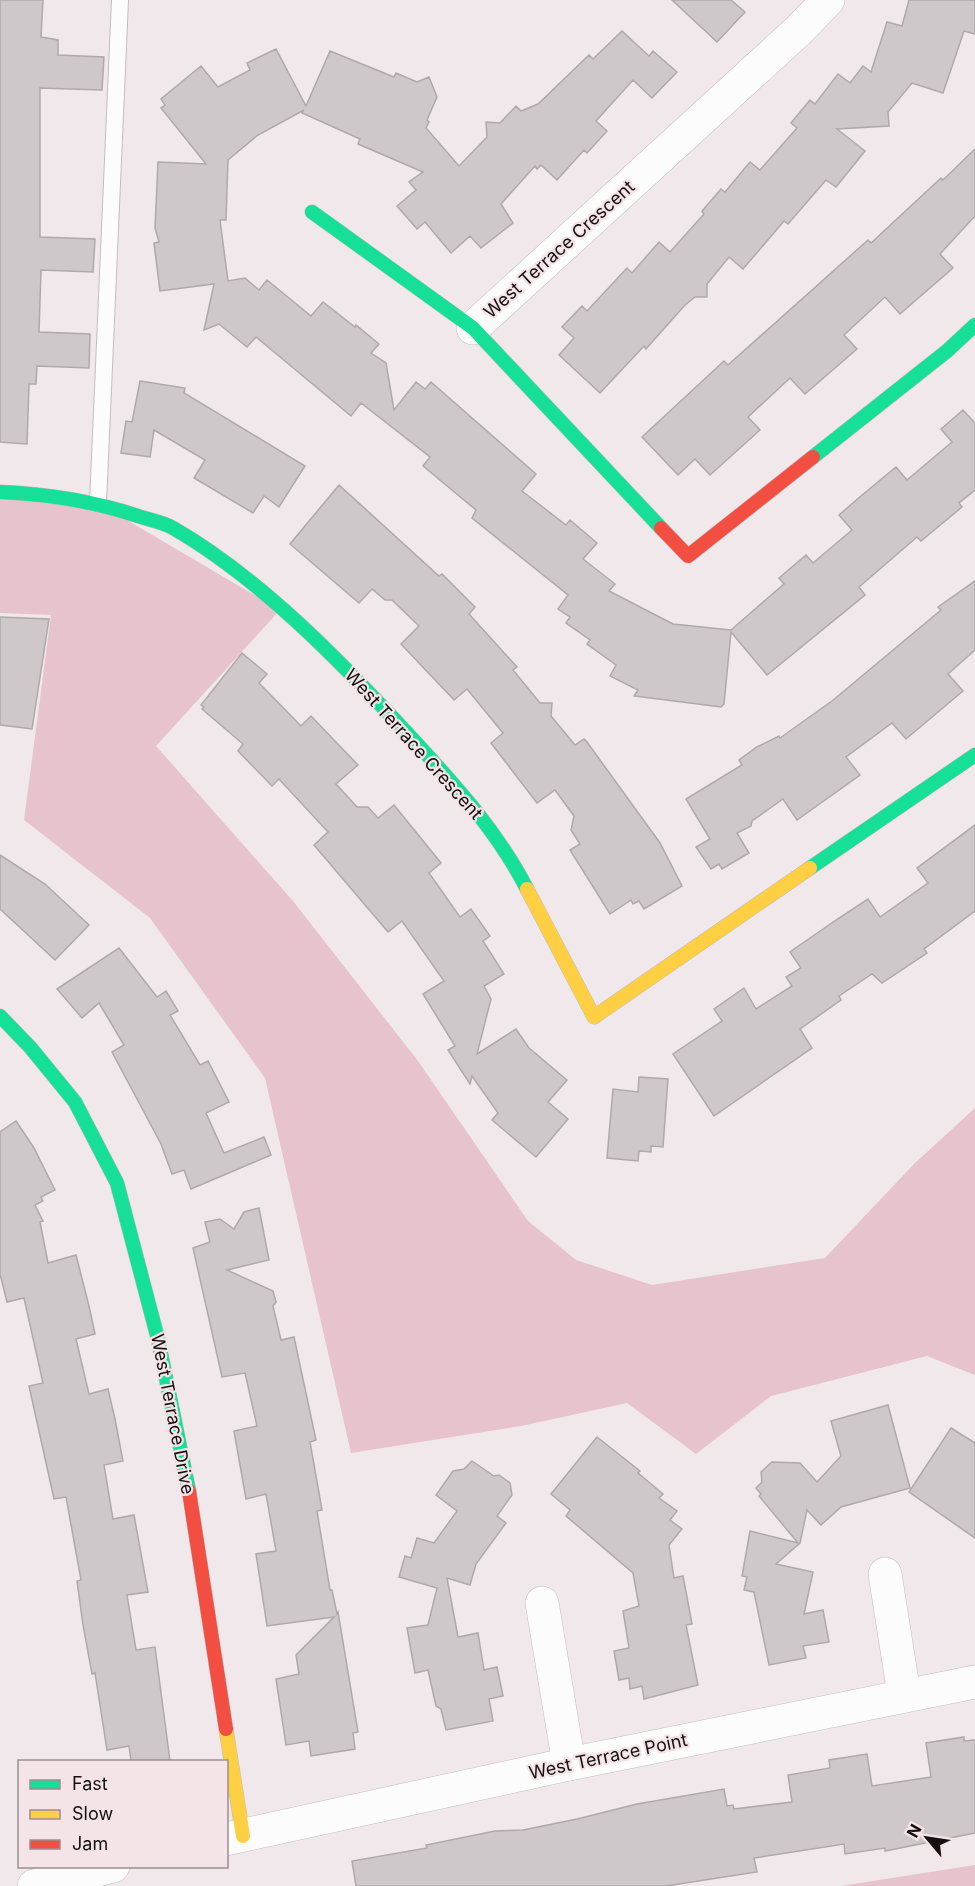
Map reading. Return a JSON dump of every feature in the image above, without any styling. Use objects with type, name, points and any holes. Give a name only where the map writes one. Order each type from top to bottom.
[{"type":"street","name":"West Terrace Crescent","points":[[828,0],[799,30],[473,328],[688,556],[947,351],[975,325]]},
{"type":"street","points":[[312,212],[473,328]]},
{"type":"street","name":"West Terrace Crescent","points":[[0,492],[29,493],[98,503],[171,527],[239,574],[342,663],[470,801],[518,871],[594,1017],[975,755]]},
{"type":"street","name":"West Terrace Drive","points":[[0,1016],[30,1047],[75,1102],[117,1183],[158,1339],[191,1503],[225,1760]]},
{"type":"street","points":[[885,1574],[904,1694]]},
{"type":"street","points":[[542,1603],[569,1764]]},
{"type":"street","name":"West Terrace Point","points":[[235,1837],[569,1764],[904,1694],[975,1682]]},
{"type":"street","name":"West Terrace Drive","points":[[228,1784],[235,1837]]},
{"type":"street","points":[[34,1886],[105,1868]]},
{"type":"lane","points":[[98,503],[120,0]]},
{"type":"shaded area","points":[[0,492],[98,503],[280,610],[156,746],[293,901],[418,1061],[528,1221],[576,1260],[652,1285],[825,1258],[914,1164],[975,1108],[975,1375],[927,1356],[771,1396],[696,1454],[627,1403],[521,1426],[351,1453],[265,1078],[150,918],[24,820],[51,615],[0,613]]},
{"type":"shaded area","points":[[975,1865],[975,1886],[841,1886]]},
{"type":"building","points":[[0,0],[43,0],[41,37],[58,40],[58,55],[104,57],[102,90],[40,88],[40,237],[95,239],[93,272],[41,270],[39,332],[90,334],[89,368],[37,366],[36,384],[29,384],[27,444],[0,442]]},
{"type":"building","points":[[672,0],[731,0],[745,12],[717,42]]},
{"type":"building","points":[[909,0],[975,0],[975,34],[964,31],[943,93],[912,83],[888,112],[889,126],[837,129],[865,151],[836,187],[826,180],[788,224],[784,221],[743,269],[729,257],[707,284],[707,297],[695,297],[685,305],[646,349],[644,346],[600,393],[559,355],[574,338],[562,327],[582,306],[587,311],[627,268],[632,273],[659,242],[670,252],[704,214],[702,211],[721,189],[725,192],[750,162],[760,170],[797,128],[791,123],[810,100],[815,104],[838,74],[850,83],[863,66],[871,72],[887,22],[902,26]]},
{"type":"building","points":[[622,31],[649,56],[653,51],[677,72],[652,98],[633,80],[596,121],[607,131],[587,153],[584,150],[557,180],[541,165],[537,169],[535,166],[501,204],[513,223],[481,248],[470,236],[451,253],[425,222],[417,229],[397,206],[416,190],[409,182],[423,172],[358,144],[360,139],[302,113],[304,110],[258,135],[228,160],[226,220],[220,220],[228,281],[245,278],[259,290],[267,280],[311,316],[323,302],[355,327],[356,325],[379,344],[371,353],[386,363],[394,410],[416,382],[425,389],[431,382],[536,474],[522,491],[566,525],[570,520],[597,543],[583,559],[615,584],[609,591],[673,624],[731,630],[784,584],[779,578],[806,555],[813,563],[852,530],[839,515],[861,496],[896,467],[907,480],[952,442],[941,429],[963,410],[975,423],[975,490],[959,503],[962,507],[921,541],[917,537],[859,587],[865,595],[767,675],[731,632],[724,704],[721,707],[634,696],[638,690],[610,676],[616,665],[587,644],[590,640],[566,623],[570,617],[558,609],[568,595],[472,518],[476,510],[423,466],[430,457],[361,403],[351,416],[256,337],[247,347],[219,324],[204,330],[214,284],[160,291],[154,243],[159,242],[155,228],[158,162],[206,164],[161,108],[165,105],[161,99],[201,66],[218,87],[250,70],[247,63],[276,49],[306,106],[330,51],[394,77],[396,73],[417,82],[429,77],[437,97],[426,128],[459,166],[487,137],[486,122],[500,123],[516,106],[521,111],[538,104],[589,55],[593,59]]},
{"type":"building","points":[[975,149],[975,216],[940,254],[953,268],[900,314],[885,297],[844,335],[857,349],[805,394],[790,378],[748,417],[760,430],[710,475],[695,459],[678,475],[642,437],[724,361],[728,365],[868,240],[871,243]]},
{"type":"building","points":[[140,381],[185,388],[184,393],[305,466],[279,507],[264,496],[253,513],[194,478],[205,460],[154,430],[150,457],[121,453],[126,421],[132,422]]},
{"type":"building","points":[[339,485],[439,576],[442,574],[475,607],[469,614],[517,667],[513,670],[540,703],[552,703],[551,716],[575,745],[584,739],[587,742],[660,843],[682,886],[644,909],[639,901],[633,904],[631,900],[610,914],[570,850],[580,844],[571,830],[574,816],[555,790],[537,803],[491,743],[503,733],[467,689],[454,700],[401,644],[419,626],[392,600],[385,600],[372,589],[359,603],[290,544]]},
{"type":"building","points":[[975,581],[975,650],[948,674],[963,691],[906,739],[892,723],[846,757],[860,775],[797,820],[783,799],[752,821],[751,826],[737,833],[749,853],[722,869],[719,864],[711,869],[696,847],[710,839],[686,799],[742,765],[739,760],[757,747],[779,736],[780,738],[832,701],[941,610],[938,607]]},
{"type":"building","points":[[0,617],[49,619],[32,729],[0,725]]},
{"type":"building","points":[[242,653],[267,674],[259,683],[301,726],[311,716],[358,765],[336,784],[357,807],[368,807],[378,818],[394,805],[441,863],[429,873],[460,917],[471,909],[490,936],[483,941],[504,974],[484,986],[491,999],[477,1054],[516,1029],[529,1048],[567,1080],[548,1102],[568,1119],[536,1157],[492,1120],[498,1113],[472,1076],[470,1084],[448,1050],[455,1046],[423,994],[444,981],[402,921],[388,932],[314,845],[328,832],[279,779],[272,786],[238,751],[243,744],[202,709],[204,707],[201,705]]},
{"type":"building","points":[[975,825],[975,911],[924,949],[927,953],[882,983],[872,974],[839,996],[841,1000],[800,1029],[812,1048],[714,1116],[673,1054],[722,1021],[714,1009],[744,988],[756,1009],[792,986],[786,977],[801,968],[790,952],[836,920],[868,899],[880,917],[928,883],[917,868]]},
{"type":"building","points":[[0,855],[45,884],[89,925],[55,960],[0,909]]},
{"type":"building","points":[[119,948],[157,997],[166,991],[178,1011],[170,1015],[200,1065],[208,1061],[229,1102],[206,1113],[224,1153],[264,1137],[271,1155],[191,1189],[184,1170],[172,1174],[161,1144],[112,1052],[124,1045],[99,1003],[82,1018],[57,989]]},
{"type":"building","points":[[639,1077],[668,1079],[663,1147],[651,1146],[651,1152],[639,1151],[638,1161],[607,1158],[613,1089],[638,1092]]},
{"type":"building","points":[[16,1121],[34,1148],[55,1190],[41,1197],[43,1201],[35,1205],[43,1221],[40,1222],[48,1263],[76,1255],[95,1334],[76,1339],[89,1394],[108,1389],[115,1419],[123,1461],[104,1465],[113,1519],[134,1515],[148,1592],[127,1595],[136,1650],[155,1647],[170,1760],[131,1760],[129,1746],[107,1750],[95,1673],[92,1674],[83,1625],[77,1581],[81,1580],[66,1497],[54,1499],[29,1386],[43,1383],[24,1298],[7,1302],[0,1274],[0,1132]]},
{"type":"building","points":[[259,1208],[269,1260],[227,1270],[273,1291],[276,1302],[273,1306],[281,1340],[294,1337],[316,1440],[310,1442],[322,1510],[317,1511],[330,1590],[332,1590],[337,1614],[338,1612],[358,1732],[353,1733],[355,1749],[311,1756],[309,1741],[286,1745],[276,1679],[299,1674],[296,1655],[334,1617],[267,1626],[256,1554],[276,1551],[266,1494],[246,1499],[234,1431],[257,1426],[245,1373],[222,1377],[193,1248],[210,1242],[205,1222],[220,1219],[234,1229],[244,1212]]},
{"type":"building","points":[[888,1405],[910,1488],[841,1507],[821,1525],[807,1510],[800,1543],[776,1564],[813,1572],[804,1614],[823,1610],[829,1642],[803,1646],[806,1658],[769,1665],[754,1592],[744,1590],[747,1577],[742,1576],[750,1531],[798,1543],[759,1496],[761,1494],[756,1488],[762,1482],[761,1472],[772,1462],[800,1463],[817,1482],[841,1456],[831,1421]]},
{"type":"building","points":[[951,1428],[975,1443],[975,1538],[909,1492]]},
{"type":"building","points":[[597,1437],[640,1471],[638,1473],[663,1494],[659,1498],[677,1511],[670,1520],[682,1529],[669,1545],[674,1578],[683,1576],[692,1624],[686,1625],[698,1685],[644,1699],[642,1686],[630,1689],[629,1678],[619,1680],[614,1651],[629,1648],[623,1611],[639,1606],[633,1573],[566,1516],[570,1510],[551,1494]]},
{"type":"building","points":[[472,1461],[494,1476],[499,1475],[510,1483],[512,1495],[497,1516],[506,1523],[476,1564],[470,1585],[447,1578],[458,1637],[478,1633],[484,1670],[497,1667],[503,1696],[489,1699],[493,1721],[446,1730],[441,1709],[436,1706],[428,1670],[415,1673],[407,1628],[428,1625],[437,1588],[399,1577],[405,1556],[411,1558],[417,1538],[434,1543],[457,1511],[436,1495],[453,1471],[464,1469]]},
{"type":"building","points":[[964,1737],[964,1741],[975,1740],[975,1833],[885,1851],[885,1848],[845,1854],[844,1844],[754,1858],[757,1872],[666,1886],[356,1886],[352,1861],[427,1848],[426,1845],[495,1831],[523,1830],[637,1804],[724,1789],[727,1806],[733,1805],[734,1809],[792,1802],[788,1775],[830,1768],[829,1760],[867,1754],[872,1786],[931,1777],[926,1743]]},
{"type":"traffic: fast","points":[[312,212],[473,328],[661,528]]},
{"type":"traffic: fast","points":[[813,457],[947,351],[975,325]]},
{"type":"traffic: fast","points":[[0,492],[35,494],[87,502],[160,523],[173,528],[237,571],[298,622],[425,752],[488,827],[527,889]]},
{"type":"traffic: fast","points":[[810,868],[975,755]]},
{"type":"traffic: fast","points":[[0,1016],[30,1047],[75,1102],[117,1183],[158,1339],[189,1491]]},
{"type":"traffic: slow","points":[[527,889],[594,1017],[810,868]]},
{"type":"traffic: slow","points":[[226,1729],[243,1836]]},
{"type":"traffic: jam","points":[[661,528],[688,556],[813,457]]},
{"type":"traffic: jam","points":[[189,1491],[226,1729]]}]
